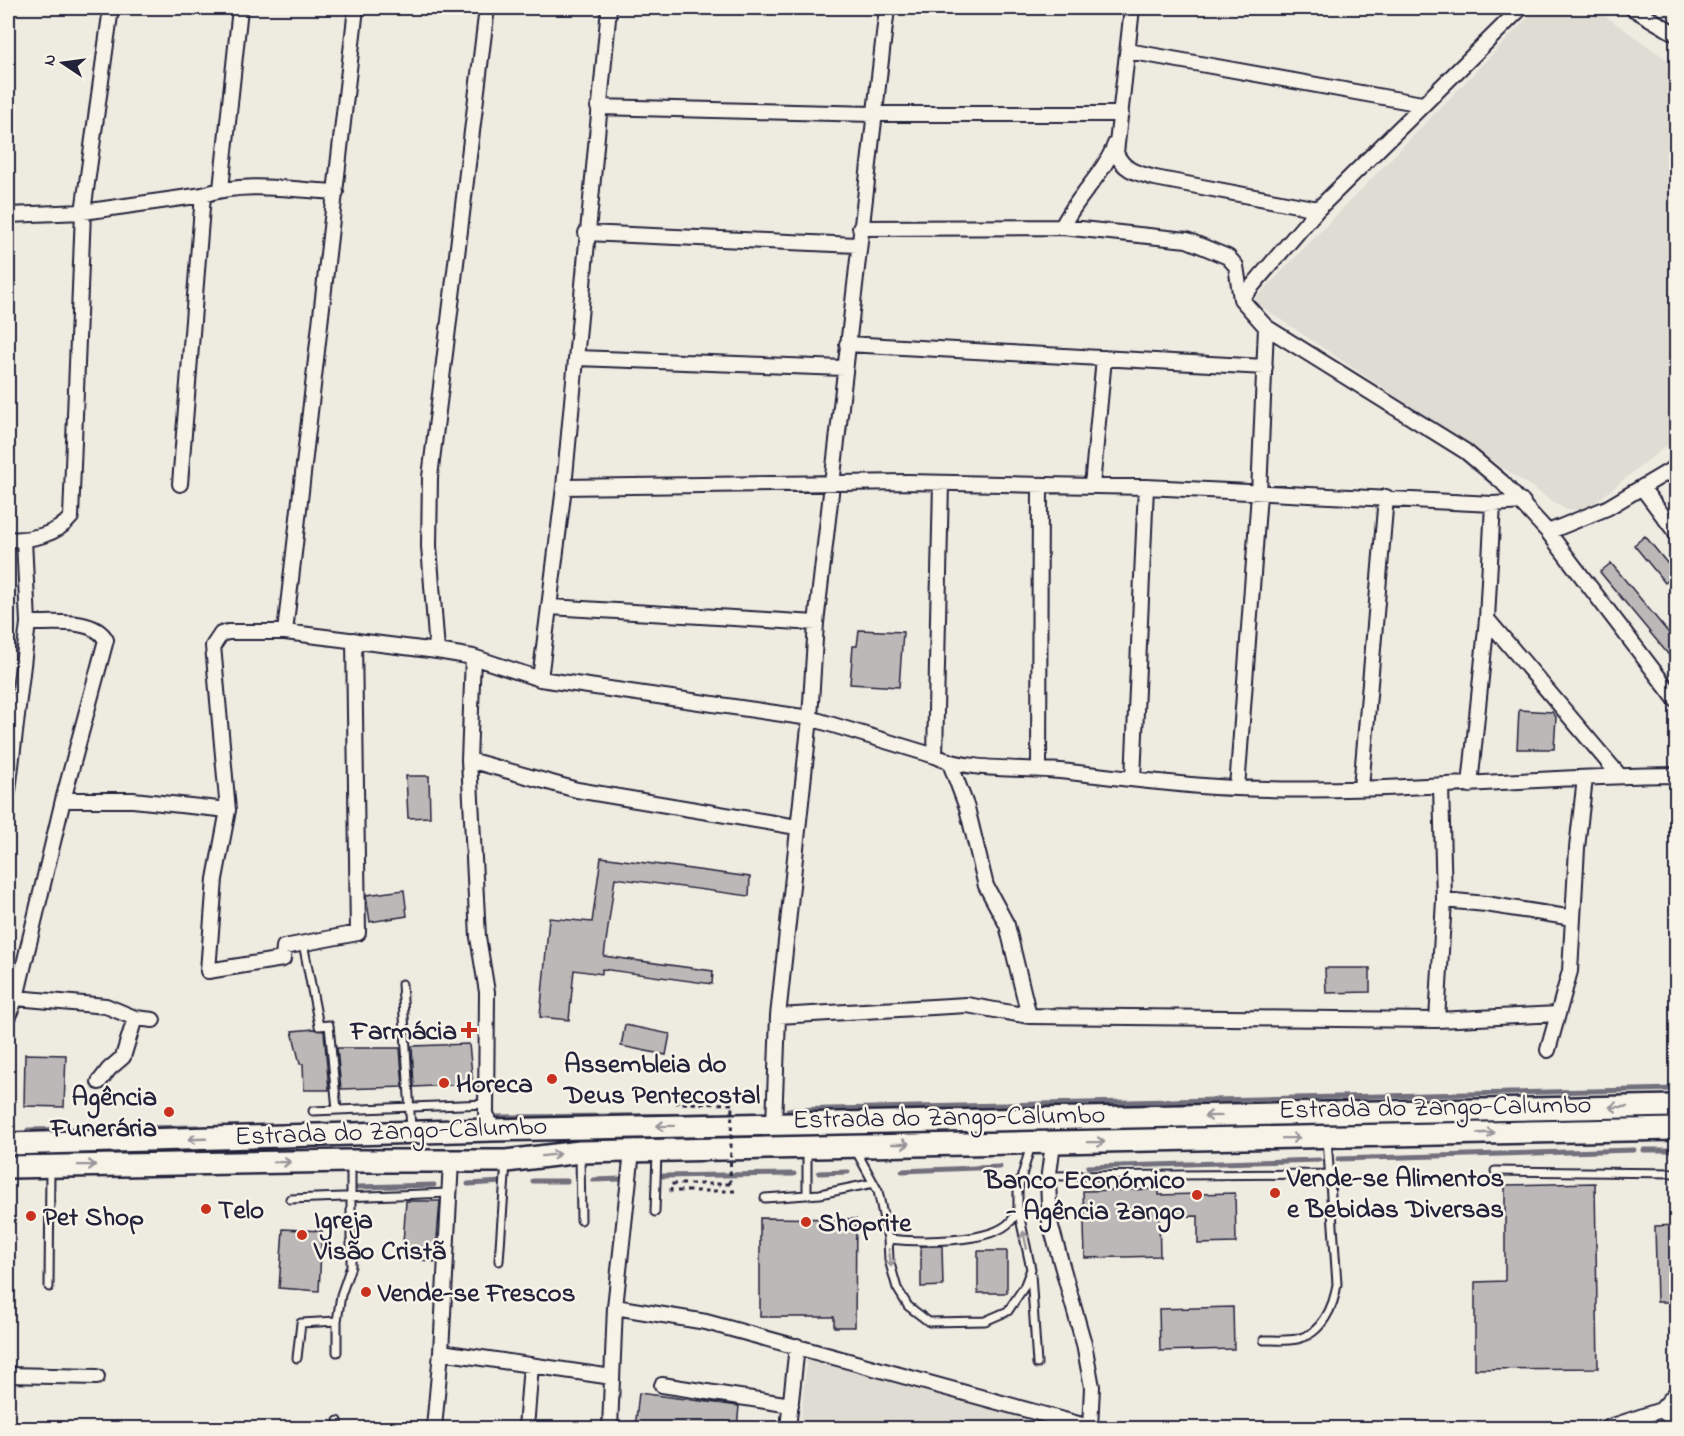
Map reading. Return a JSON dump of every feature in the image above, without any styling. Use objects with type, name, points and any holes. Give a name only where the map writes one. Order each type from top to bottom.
[{"type":"main road","name":"Estrada do Zango-Calumbo","points":[[8,1144],[492,1130],[1677,1106]]},
{"type":"main road","name":"Estrada do Zango-Calumbo","points":[[8,1167],[351,1161],[506,1161],[580,1152],[852,1144],[1053,1143],[1677,1129]]},
{"type":"street","points":[[8,539],[24,540],[58,529],[71,518],[83,212],[111,8]]},
{"type":"street","points":[[220,189],[240,8]]},
{"type":"street","points":[[285,632],[356,8]]},
{"type":"street","points":[[437,651],[429,546],[430,477],[487,8]]},
{"type":"street","points":[[540,679],[564,487],[609,8]]},
{"type":"street","points":[[774,1124],[778,1016],[810,718],[816,623],[857,245],[887,8]]},
{"type":"street","points":[[1132,8],[1116,153],[1121,163],[1136,173],[1318,209]]},
{"type":"street","points":[[1241,299],[1318,209],[1521,8]]},
{"type":"street","points":[[1632,8],[1677,34]]},
{"type":"street","points":[[1128,51],[1422,105]]},
{"type":"street","points":[[598,107],[873,114],[1121,114]]},
{"type":"street","points":[[1062,228],[1088,184],[1110,157],[1119,131]]},
{"type":"street","points":[[8,215],[83,212],[202,195],[220,189],[336,192]]},
{"type":"street","points":[[180,484],[202,195]]},
{"type":"street","points":[[860,228],[1062,228],[1187,240],[1228,257],[1236,266],[1241,299],[1266,327],[1465,451],[1523,502],[1677,700]]},
{"type":"street","points":[[586,234],[857,245]]},
{"type":"street","points":[[1237,788],[1259,494],[1266,327]]},
{"type":"street","points":[[847,344],[1265,367]]},
{"type":"street","points":[[577,358],[844,368]]},
{"type":"street","points":[[1092,486],[1104,358]]},
{"type":"street","points":[[1548,532],[1607,508],[1677,467]]},
{"type":"street","points":[[564,487],[696,487],[833,482],[941,483],[1146,487],[1493,504],[1523,502]]},
{"type":"street","points":[[935,756],[941,483]]},
{"type":"street","points":[[1039,769],[1040,485]]},
{"type":"street","points":[[1133,779],[1146,487]]},
{"type":"street","points":[[1643,489],[1677,533]]},
{"type":"street","points":[[1361,788],[1386,497]]},
{"type":"street","points":[[1470,785],[1487,619],[1493,504]]},
{"type":"street","points":[[8,791],[28,623],[24,540]]},
{"type":"street","points":[[550,607],[816,623]]},
{"type":"street","points":[[1487,619],[1619,775]]},
{"type":"street","points":[[8,1016],[16,998],[63,800],[106,640],[103,634],[86,626],[28,623]]},
{"type":"street","points":[[354,640],[358,933],[284,947],[283,959],[208,971],[215,879],[228,810],[213,646],[220,634],[228,632],[285,632],[354,640],[437,651],[473,657],[540,679],[810,718],[935,756],[950,764],[1039,769],[1237,788],[1441,786],[1619,775],[1677,775]]},
{"type":"street","points":[[473,657],[469,760],[478,937],[487,992],[486,1104],[492,1130]]},
{"type":"street","points":[[469,760],[577,790],[797,827]]},
{"type":"street","points":[[950,764],[967,808],[986,886],[1007,925],[1029,1016]]},
{"type":"street","points":[[1548,1050],[1570,971],[1585,778]]},
{"type":"street","points":[[1437,1020],[1444,900],[1441,786]]},
{"type":"street","points":[[63,800],[133,800],[228,810]]},
{"type":"street","points":[[1444,900],[1486,904],[1573,918]]},
{"type":"street","points":[[16,998],[106,1006],[135,1018],[153,1020]]},
{"type":"street","points":[[778,1016],[967,1005],[1029,1016],[1437,1020],[1558,1014]]},
{"type":"street","points":[[99,1082],[123,1057],[135,1018]]},
{"type":"street","points":[[615,1306],[706,1322],[1091,1428],[1092,1387],[1084,1344],[1050,1223],[1047,1201],[1053,1143]]},
{"type":"street","points":[[610,1428],[615,1306],[632,1151]]},
{"type":"street","points":[[434,1428],[441,1352],[451,1161]]},
{"type":"street","points":[[788,1428],[797,1346]]},
{"type":"street","points":[[441,1352],[612,1377]]},
{"type":"street","points":[[526,1428],[531,1365]]},
{"type":"street","points":[[8,1375],[97,1377]]},
{"type":"street","points":[[662,1385],[791,1406]]},
{"type":"street","points":[[1607,1428],[1662,1410],[1677,1393]]},
{"type":"street","points":[[1662,1410],[1677,1421]]},
{"type":"lane","points":[[303,943],[319,1026],[329,1025],[337,1110]]},
{"type":"lane","points":[[402,984],[411,1132]]},
{"type":"lane","points":[[313,1111],[486,1104]]},
{"type":"lane","points":[[1264,1340],[1299,1339],[1314,1330],[1334,1302],[1337,1284],[1327,1137]]},
{"type":"lane","points":[[1031,1143],[1020,1181],[1018,1209],[1031,1269],[1037,1364]]},
{"type":"lane","points":[[852,1144],[874,1183],[888,1239],[889,1260],[897,1288],[908,1306],[929,1322],[985,1321],[1008,1311],[1024,1287],[1031,1269]]},
{"type":"lane","points":[[807,1146],[807,1195]]},
{"type":"lane","points":[[655,1212],[657,1150]]},
{"type":"lane","points":[[580,1152],[581,1220]]},
{"type":"lane","points":[[337,1352],[337,1321],[341,1295],[351,1266],[351,1161]]},
{"type":"lane","points":[[499,1261],[506,1161]]},
{"type":"lane","points":[[49,1287],[50,1166]]},
{"type":"lane","points":[[1495,1171],[1677,1173]]},
{"type":"lane","points":[[1049,1176],[1329,1174]]},
{"type":"lane","points":[[765,1198],[807,1195],[874,1183]]},
{"type":"lane","points":[[290,1198],[451,1193]]},
{"type":"lane","points":[[888,1239],[910,1241],[978,1237],[998,1230],[1011,1222],[1018,1209]]},
{"type":"lane","points":[[297,1358],[301,1323],[337,1321]]},
{"type":"path","points":[[735,1191],[671,1191],[671,1184],[730,1184],[732,1104],[677,1103],[677,1096],[736,1097]]},
{"type":"shaded area","points":[[1537,8],[1594,8],[1676,66],[1676,438],[1587,509],[1566,510],[1253,301]]},
{"type":"shaded area","points":[[807,1356],[1065,1428],[800,1428]]},
{"type":"building","points":[[1645,536],[1676,574],[1665,583],[1634,545]]},
{"type":"building","points":[[1611,563],[1677,643],[1677,665],[1600,572]]},
{"type":"building","points":[[859,630],[903,632],[899,687],[850,684],[853,646],[857,646]]},
{"type":"building","points":[[1519,710],[1552,712],[1556,717],[1554,749],[1517,749]]},
{"type":"building","points":[[406,776],[429,776],[430,817],[408,818]]},
{"type":"building","points":[[601,857],[750,877],[749,896],[615,878],[604,956],[713,971],[712,984],[602,969],[602,974],[574,970],[569,1020],[540,1017],[549,918],[592,922]]},
{"type":"building","points":[[404,890],[407,916],[370,922],[366,895]]},
{"type":"building","points":[[1325,968],[1370,968],[1370,992],[1326,993]]},
{"type":"building","points":[[625,1025],[670,1034],[666,1055],[621,1046]]},
{"type":"building","points":[[314,1029],[324,1031],[329,1090],[304,1090],[303,1064],[300,1064],[292,1031]]},
{"type":"building","points":[[469,1044],[473,1084],[414,1087],[412,1046]]},
{"type":"building","points":[[337,1048],[400,1048],[403,1087],[341,1089]]},
{"type":"building","points":[[25,1054],[66,1055],[64,1107],[24,1106]]},
{"type":"building","points":[[1595,1183],[1598,1368],[1475,1369],[1475,1282],[1505,1281],[1505,1185]]},
{"type":"building","points":[[1159,1189],[1159,1195],[1235,1193],[1236,1243],[1198,1244],[1198,1216],[1159,1217],[1160,1256],[1085,1258],[1083,1191]]},
{"type":"building","points":[[406,1201],[440,1201],[435,1262],[402,1257]]},
{"type":"building","points":[[760,1218],[856,1219],[855,1327],[834,1327],[834,1317],[760,1317]]},
{"type":"building","points":[[1677,1225],[1677,1302],[1657,1302],[1655,1226]]},
{"type":"building","points":[[283,1229],[322,1231],[319,1291],[279,1288]]},
{"type":"building","points":[[921,1246],[942,1246],[943,1286],[921,1287]]},
{"type":"building","points":[[978,1251],[1007,1251],[1007,1293],[978,1293]]},
{"type":"building","points":[[1233,1307],[1234,1349],[1160,1351],[1159,1309]]},
{"type":"building","points":[[639,1393],[739,1406],[737,1428],[635,1428]]},
{"type":"waterway","points":[[788,1110],[1676,1089]]},
{"type":"waterway","points":[[496,1117],[716,1115]]},
{"type":"waterway","points":[[28,1130],[197,1127]]},
{"type":"waterway","points":[[1338,1159],[1634,1150]]},
{"type":"waterway","points":[[1644,1150],[1676,1150]]},
{"type":"waterway","points":[[1088,1167],[1319,1160]]},
{"type":"waterway","points":[[902,1171],[1000,1167]]},
{"type":"waterway","points":[[819,1173],[848,1172]]},
{"type":"waterway","points":[[663,1176],[794,1174]]},
{"type":"waterway","points":[[593,1180],[621,1179]]},
{"type":"waterway","points":[[533,1181],[567,1181]]},
{"type":"waterway","points":[[468,1184],[503,1182]]},
{"type":"waterway","points":[[358,1187],[434,1185]]},
{"type":"place","name":"Farmácia","points":[[469,1030]]},
{"type":"place","name":"Assembleia do Deus Pentecostal","points":[[552,1079]]},
{"type":"place","name":"Horeca","points":[[444,1083]]},
{"type":"place","name":"Agência Funerária","points":[[169,1112]]},
{"type":"place","name":"Vende-se Alimentos e Bebidas Diversas","points":[[1275,1193]]},
{"type":"place","name":"Banco Económico - Agência Zango","points":[[1197,1195]]},
{"type":"place","name":"Telo","points":[[206,1209]]},
{"type":"place","name":"Pet Shop","points":[[31,1216]]},
{"type":"place","name":"Shoprite","points":[[806,1222]]},
{"type":"place","name":"Igreja Visão Cristã","points":[[302,1235]]},
{"type":"place","name":"Vende-se Frescos","points":[[366,1292]]}]
